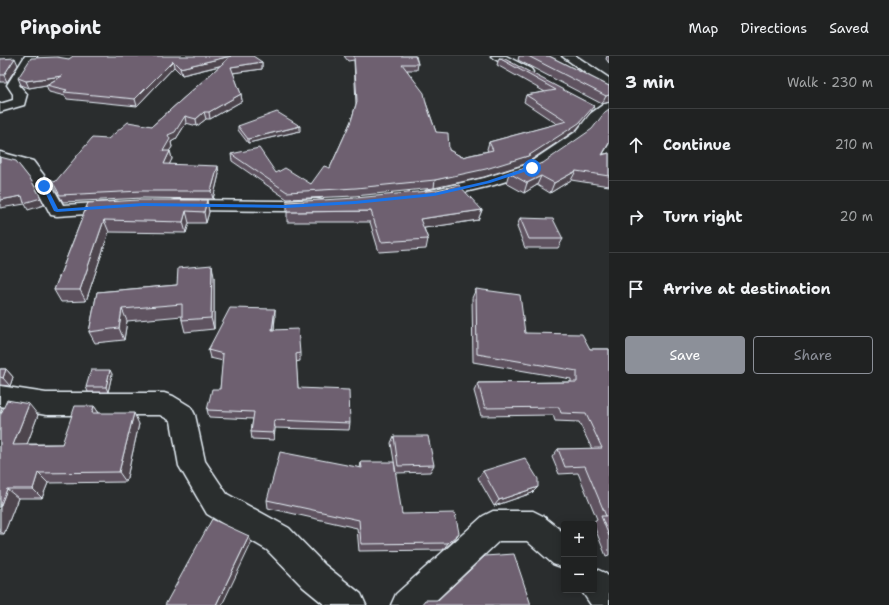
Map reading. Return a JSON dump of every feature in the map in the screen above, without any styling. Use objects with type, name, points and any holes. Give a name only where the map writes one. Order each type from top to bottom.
[{"type":"street","points":[[0,108],[19,102],[20,94],[13,85],[31,56]]},
{"type":"street","points":[[497,56],[540,79]]},
{"type":"street","points":[[568,56],[609,84]]},
{"type":"street","points":[[418,196],[488,182],[532,168],[582,134],[600,108]]},
{"type":"street","points":[[0,157],[27,164],[44,186],[57,211],[135,205]]},
{"type":"street","points":[[166,205],[286,206],[332,204]]},
{"type":"street","points":[[0,396],[46,404],[164,404],[182,414],[193,466],[216,504],[278,539],[314,576],[350,605]]},
{"type":"street","points":[[407,605],[493,526],[533,526],[561,550]]},
{"type":"street","points":[[597,588],[609,602]]},
{"type":"building","points":[[73,56],[231,56],[180,68],[173,61],[135,99],[64,92],[67,90],[46,85],[62,76],[26,81],[18,78],[31,58],[57,57],[69,59]]},
{"type":"building","points":[[231,56],[253,56],[262,62],[231,67],[241,94],[209,112],[204,112],[196,119],[185,116],[175,132],[168,135],[170,139],[163,151],[170,151],[164,164],[218,166],[211,191],[141,191],[60,195],[51,179],[55,182],[92,138],[108,139],[128,122],[152,126]]},
{"type":"building","points":[[354,56],[415,56],[418,64],[402,64],[424,93],[436,132],[448,133],[449,150],[462,157],[493,150],[489,142],[567,121],[526,95],[556,90],[499,58],[503,58],[594,106],[579,123],[528,156],[486,169],[435,180],[356,188],[287,192],[231,154],[259,148],[276,173],[285,168],[311,184],[324,166],[330,168],[351,121],[357,101]]},
{"type":"building","points":[[528,56],[549,56],[609,86],[609,95],[606,96]]},
{"type":"building","points":[[15,58],[4,75],[0,75],[0,59]]},
{"type":"building","points":[[609,109],[609,143],[602,155],[609,153],[609,176],[576,171],[554,183],[541,176],[527,183],[509,173],[543,163],[592,129]]},
{"type":"building","points":[[277,112],[300,126],[248,139],[238,126]]},
{"type":"building","points":[[0,157],[16,161],[31,180],[41,198],[24,203],[22,196],[0,200]]},
{"type":"building","points":[[459,185],[482,210],[420,219],[428,239],[381,242],[371,211],[287,212],[287,202],[356,198],[437,190]]},
{"type":"building","points":[[139,200],[207,200],[204,212],[186,211],[183,222],[104,220],[80,290],[54,290],[88,203]]},
{"type":"building","points":[[520,218],[553,219],[563,239],[529,239]]},
{"type":"building","points":[[212,265],[211,318],[182,320],[182,304],[122,309],[119,328],[89,332],[97,292],[177,285],[178,268]]},
{"type":"building","points":[[476,289],[520,295],[525,333],[582,334],[590,349],[609,349],[609,536],[601,516],[606,516],[585,466],[565,467],[558,449],[602,448],[586,414],[561,413],[559,407],[485,408],[478,383],[577,382],[577,371],[477,354]]},
{"type":"building","points":[[230,308],[275,309],[272,330],[298,329],[300,353],[296,354],[298,388],[349,390],[350,423],[274,420],[273,433],[251,432],[254,412],[207,410],[212,389],[220,389],[223,354],[208,350]]},
{"type":"building","points":[[0,369],[6,369],[3,378],[0,377]]},
{"type":"building","points":[[91,370],[110,370],[106,387],[86,387]]},
{"type":"building","points":[[7,400],[29,404],[13,445],[62,444],[75,406],[94,406],[92,413],[134,413],[119,472],[38,473],[33,489],[7,489],[0,507],[0,416]]},
{"type":"building","points":[[394,436],[428,436],[434,465],[398,466]]},
{"type":"building","points":[[280,452],[362,468],[361,462],[394,462],[402,514],[455,513],[459,533],[448,543],[361,544],[359,520],[267,500]]},
{"type":"building","points":[[525,458],[538,479],[538,487],[499,500],[483,471]]},
{"type":"building","points":[[212,519],[249,536],[216,605],[165,605]]},
{"type":"building","points":[[514,554],[531,605],[421,605],[425,600],[438,600],[485,556]]},
{"type":"route","points":[[44,186],[57,211],[143,205],[286,206],[355,202],[434,194],[488,182],[532,168]]}]
